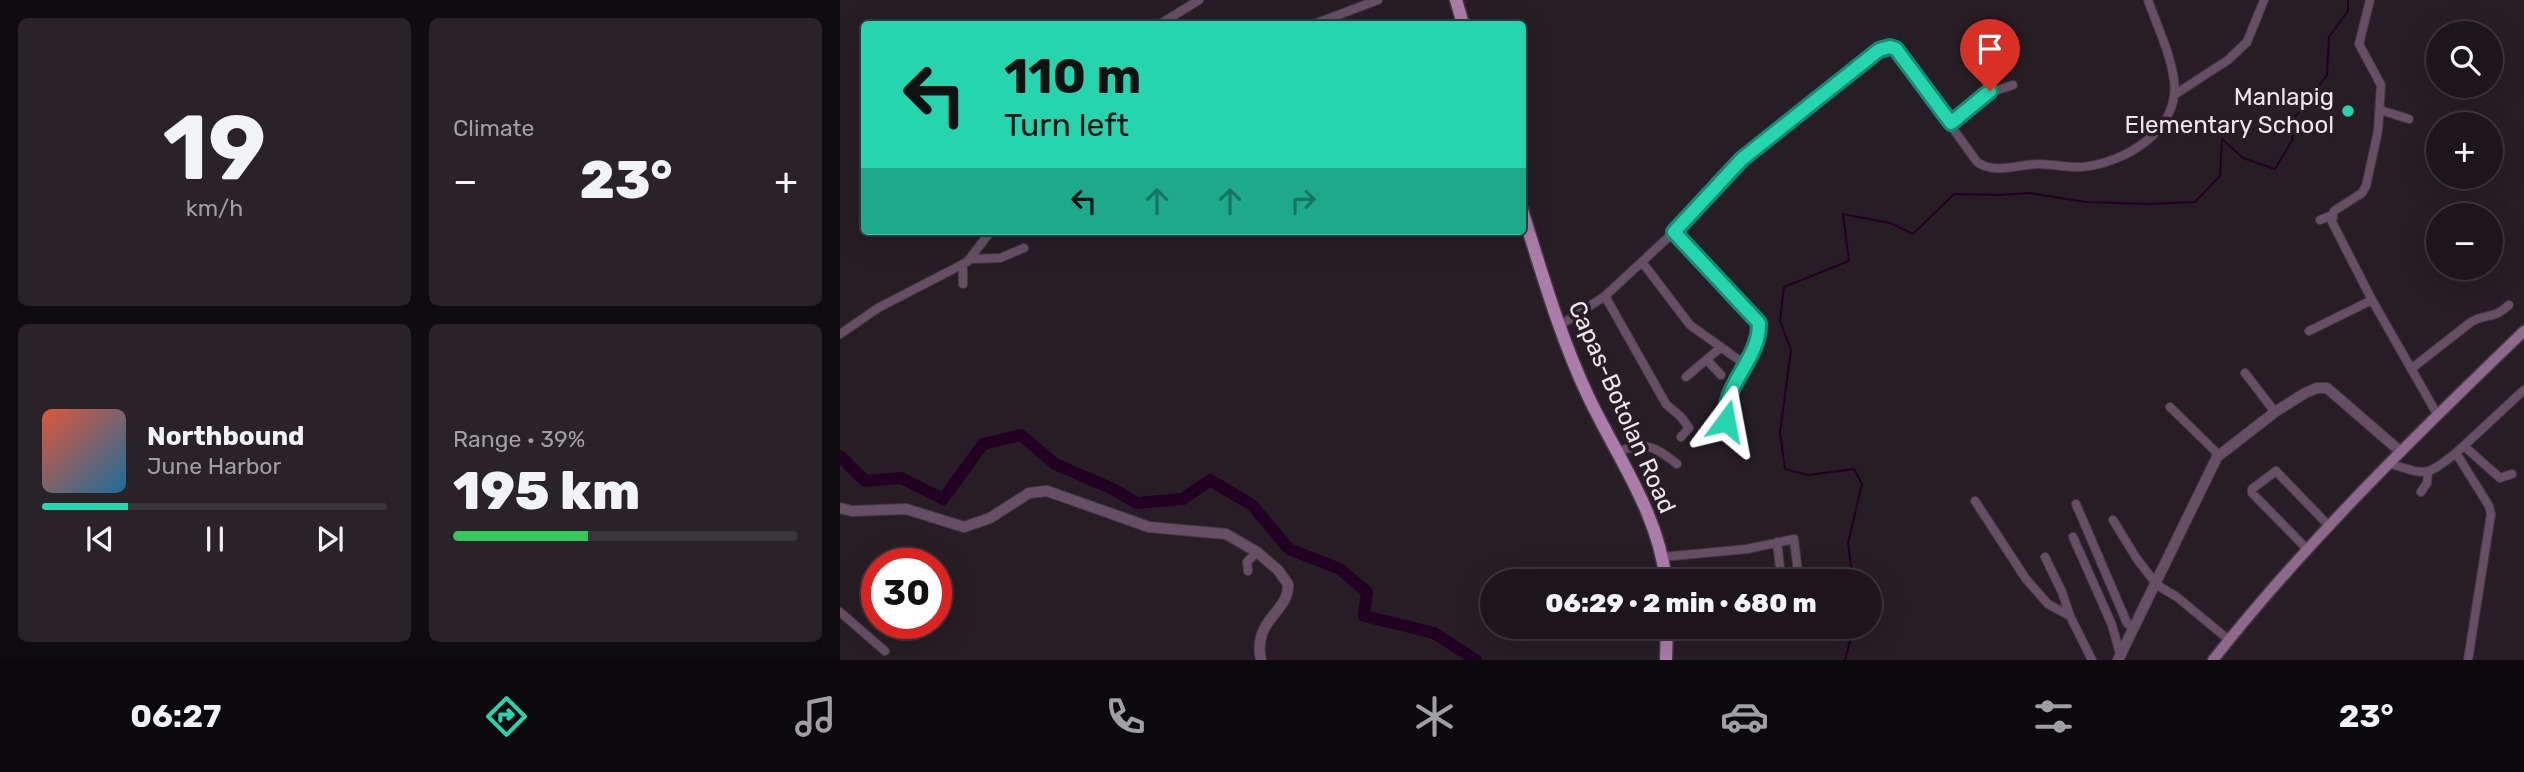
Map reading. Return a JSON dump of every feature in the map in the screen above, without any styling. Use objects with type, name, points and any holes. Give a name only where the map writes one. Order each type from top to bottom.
[{"type":"main road","points":[[1456,0],[1462,21]]},
{"type":"main road","name":"Capas-Botolan Road","points":[[1526,223],[1559,326],[1588,396],[1641,497],[1662,557],[1664,569]]},
{"type":"main road","points":[[2213,660],[2308,550],[2437,414],[2524,331]]},
{"type":"main road","points":[[1666,660],[1667,639]]},
{"type":"street","points":[[1165,21],[1199,0]]},
{"type":"street","points":[[1322,21],[1378,0]]},
{"type":"street","points":[[1559,326],[1605,296],[1674,232],[1742,159],[1879,50],[1890,47],[1896,49],[1977,162],[1984,167],[1992,169],[2038,164],[2081,167],[2122,157],[2138,149],[2164,121],[2174,95],[2172,71],[2148,0]]},
{"type":"street","points":[[2174,95],[2228,60],[2247,42],[2264,0]]},
{"type":"street","points":[[2320,220],[2332,215],[2366,187],[2380,110],[2380,79],[2359,44],[2370,0]]},
{"type":"street","points":[[1345,13],[1349,21]]},
{"type":"street","points":[[1951,123],[1985,94],[2012,85]]},
{"type":"street","points":[[2380,110],[2409,119]]},
{"type":"street","points":[[2332,215],[2334,225],[2372,300],[2437,414]]},
{"type":"street","points":[[1674,232],[1758,320],[1757,342],[1725,402],[1725,424],[1718,432],[1707,430]]},
{"type":"street","points":[[963,284],[967,261],[988,235]]},
{"type":"street","points":[[840,334],[878,308],[967,261],[1000,258],[1024,248]]},
{"type":"street","points":[[1642,262],[1690,325],[1746,365]]},
{"type":"street","points":[[1605,296],[1666,404],[1689,428],[1681,437]]},
{"type":"street","points":[[2309,331],[2372,300]]},
{"type":"street","points":[[2412,369],[2471,322],[2479,317],[2496,316],[2509,305]]},
{"type":"street","points":[[1686,377],[1708,361],[1720,348]]},
{"type":"street","points":[[1708,361],[1721,376]]},
{"type":"street","points":[[2245,373],[2275,412]]},
{"type":"street","points":[[2119,657],[2219,456],[2275,412],[2305,393],[2317,388],[2327,388],[2401,452]]},
{"type":"street","points":[[2391,464],[2420,473],[2428,472],[2456,453],[2524,390]]},
{"type":"street","points":[[2170,407],[2219,456]]},
{"type":"street","points":[[1617,452],[1634,446],[1654,447],[1677,464]]},
{"type":"street","points":[[2464,446],[2500,478],[2512,474]]},
{"type":"street","points":[[2456,453],[2488,504],[2491,514],[2468,660]]},
{"type":"street","points":[[2308,550],[2252,493],[2252,489],[2276,471],[2330,527]]},
{"type":"street","points":[[2421,492],[2426,485],[2428,472]]},
{"type":"street","points":[[840,508],[862,511],[906,509],[964,527],[990,518],[1029,493],[1047,491],[1149,527],[1226,534],[1257,552],[1278,570],[1289,588],[1287,596],[1262,631],[1259,650],[1261,660]]},
{"type":"street","points":[[1975,501],[2026,579],[2048,604],[2070,616]]},
{"type":"street","points":[[2076,504],[2127,624],[2133,629]]},
{"type":"street","points":[[2113,520],[2157,585],[2177,597],[2228,640]]},
{"type":"street","points":[[2073,537],[2112,625],[2119,657]]},
{"type":"street","points":[[1662,557],[1747,549],[1795,540],[1798,569]]},
{"type":"street","points":[[1777,542],[1780,569]]},
{"type":"street","points":[[1248,571],[1247,562],[1257,552]]},
{"type":"street","points":[[2045,557],[2092,660]]},
{"type":"street","points":[[840,612],[885,650]]},
{"type":"waterway","points":[[1851,569],[1848,543],[1862,484],[1854,469],[1808,475],[1785,469],[1780,433],[1791,350],[1780,321],[1784,287],[1849,261],[1843,214],[1890,223],[1913,234],[1954,194],[2029,193],[2086,202],[2195,202],[2220,176],[2222,139],[2243,158],[2275,169],[2293,139],[2289,125],[2327,75],[2329,37],[2348,11],[2348,0]]},
{"type":"waterway","points":[[840,456],[865,481],[901,478],[943,499],[983,444],[1021,435],[1055,464],[1113,489],[1137,503],[1183,499],[1210,480],[1252,505],[1289,549],[1340,569],[1367,592],[1364,616],[1434,633],[1476,660]]},
{"type":"waterway","points":[[1845,660],[1851,639]]},
{"type":"place","name":"Manlapig Elementary School","points":[[2348,111]]},
{"type":"route","points":[[1726,421],[1725,402],[1757,342],[1759,323],[1674,232],[1742,159],[1879,50],[1890,47],[1896,49],[1951,123],[1990,91]]}]
